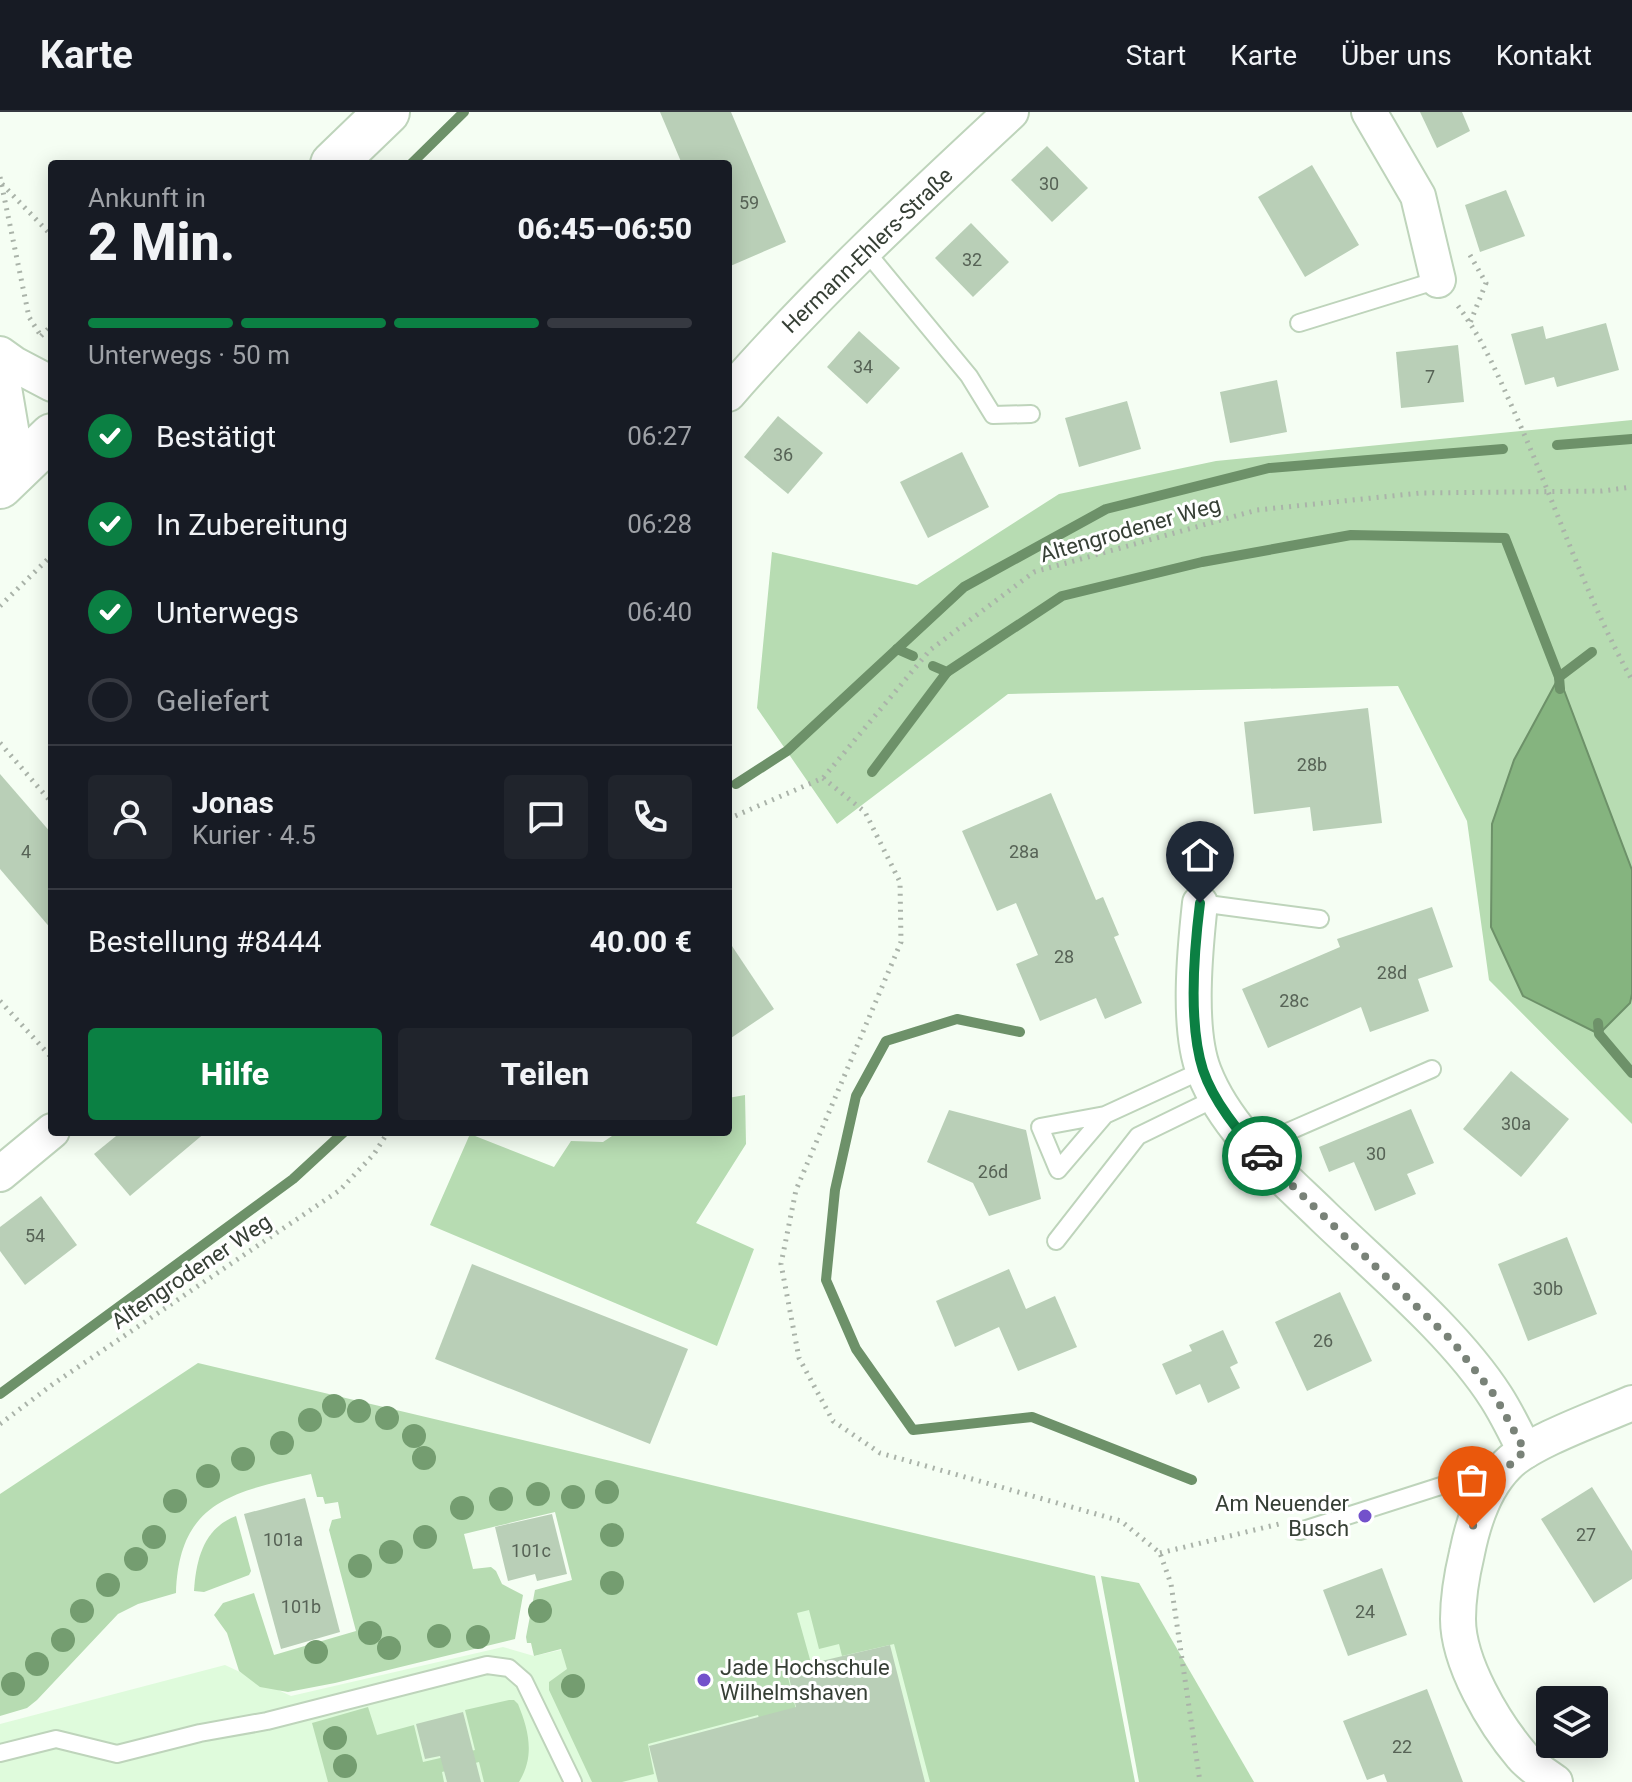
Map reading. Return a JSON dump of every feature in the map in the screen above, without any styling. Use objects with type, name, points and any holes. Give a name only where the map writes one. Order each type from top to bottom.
[{"type":"street","points":[[337,160],[387,112]]},
{"type":"street","name":"Hermann-Ehlers-Straße","points":[[732,389],[786,327],[864,249],[1011,112]]},
{"type":"street","points":[[1369,112],[1418,196],[1438,280]]},
{"type":"street","points":[[0,354],[48,382]]},
{"type":"street","points":[[0,364],[9,478]]},
{"type":"street","points":[[9,478],[48,440]]},
{"type":"street","points":[[1200,903],[1194,950],[1196,1033],[1210,1084],[1253,1147],[1453,1342],[1495,1396],[1516,1458]]},
{"type":"street","points":[[0,1174],[48,1134]]},
{"type":"street","points":[[1555,1782],[1523,1757],[1490,1709],[1468,1669],[1458,1622],[1463,1572],[1472,1528],[1487,1493],[1516,1458],[1632,1403]]},
{"type":"lane","points":[[864,249],[969,376],[993,415],[1031,414]]},
{"type":"lane","points":[[1299,323],[1438,280]]},
{"type":"lane","points":[[1200,903],[1320,919]]},
{"type":"lane","points":[[1253,1147],[1432,1069]]},
{"type":"lane","points":[[1105,1115],[1210,1084]]},
{"type":"lane","points":[[1056,1241],[1138,1136],[1210,1084]]},
{"type":"lane","points":[[1300,1531],[1516,1458]]},
{"type":"lane","points":[[0,1753],[56,1739],[117,1754],[200,1733],[267,1721],[487,1665],[509,1668],[524,1681],[571,1781]]},
{"type":"path","points":[[1,180],[48,232]]},
{"type":"path","points":[[1,180],[29,317],[41,336]]},
{"type":"path","points":[[1438,280],[1478,334],[1615,649],[1632,680]]},
{"type":"path","name":"Altengrodener Weg","points":[[732,817],[823,778],[930,650],[1034,572],[1257,510],[1420,493],[1602,491],[1632,487]]},
{"type":"path","points":[[0,606],[48,559]]},
{"type":"path","points":[[0,743],[48,798]]},
{"type":"path","points":[[823,778],[865,812],[900,882],[901,942],[796,1190],[781,1264],[799,1358],[833,1421],[880,1453],[1121,1521],[1160,1553],[1171,1584],[1200,1782]]},
{"type":"path","points":[[0,1001],[48,1054]]},
{"type":"path","name":"Altengrodener Weg","points":[[0,1424],[53,1384],[340,1190],[374,1154],[385,1136]]},
{"type":"path","points":[[1160,1553],[1276,1523],[1300,1531]]},
{"type":"shaded area","points":[[1632,420],[1632,1124],[1489,980],[1467,821],[1398,686],[1008,694],[837,824],[757,708],[772,552],[917,585],[1059,494],[1216,461]]},
{"type":"shaded area","points":[[1559,677],[1632,870],[1632,994],[1630,1003],[1599,1034],[1523,996],[1491,927],[1492,824],[1514,760]]},
{"type":"shaded area","points":[[745,1095],[746,1144],[696,1223],[754,1249],[717,1346],[430,1225],[469,1136],[554,1167],[571,1141],[603,1142],[612,1136],[732,1136],[732,1097]]},
{"type":"shaded area","points":[[198,1363],[1095,1576],[1135,1782],[930,1782],[894,1644],[842,1656],[839,1644],[819,1649],[809,1610],[797,1613],[811,1663],[786,1669],[799,1722],[763,1731],[758,1715],[648,1744],[654,1774],[622,1782],[592,1782],[549,1690],[549,1682],[567,1669],[561,1649],[534,1656],[526,1637],[535,1590],[572,1580],[555,1512],[464,1534],[473,1569],[491,1567],[502,1584],[523,1595],[515,1639],[288,1692],[260,1687],[239,1671],[227,1633],[214,1615],[223,1603],[254,1593],[274,1655],[356,1631],[329,1530],[332,1520],[341,1518],[338,1502],[325,1504],[323,1497],[317,1497],[311,1474],[258,1487],[216,1505],[200,1519],[188,1538],[180,1562],[176,1593],[138,1604],[118,1614],[37,1700],[27,1708],[0,1716],[0,1494]]},
{"type":"shaded area","points":[[236,1516],[251,1571],[249,1575],[204,1592],[194,1591],[200,1556],[209,1537],[225,1521]]},
{"type":"shaded area","name":"Jade Hochschule Wilhelmshaven","points":[[945,1563],[1069,1782],[0,1782],[0,1724],[225,1665],[291,1696],[503,1647],[534,1656]]},
{"type":"shaded area","points":[[1101,1576],[1139,1583],[1254,1782],[1139,1782]]},
{"type":"shaded area","points":[[509,1700],[518,1704],[529,1743],[527,1763],[519,1782],[484,1782],[479,1762],[442,1772],[444,1782],[328,1782],[312,1723],[368,1707],[377,1735],[414,1725],[423,1762],[475,1750],[465,1710]]},
{"type":"building","points":[[660,112],[731,112],[786,242],[732,265],[732,160],[680,160]]},
{"type":"building","points":[[1420,112],[1462,112],[1470,131],[1437,148]]},
{"type":"building","points":[[1047,146],[1088,188],[1052,222],[1011,180]]},
{"type":"building","points":[[1312,165],[1359,245],[1305,277],[1258,197]]},
{"type":"building","points":[[1506,190],[1525,236],[1480,252],[1465,205]]},
{"type":"building","points":[[971,223],[1009,262],[973,297],[935,258]]},
{"type":"building","points":[[1606,323],[1619,370],[1557,387],[1554,377],[1525,385],[1511,334],[1543,326],[1546,339]]},
{"type":"building","points":[[859,331],[900,368],[867,404],[827,367]]},
{"type":"building","points":[[1458,345],[1464,402],[1401,408],[1396,352]]},
{"type":"building","points":[[1277,380],[1287,432],[1230,443],[1220,392]]},
{"type":"building","points":[[1127,401],[1141,449],[1079,467],[1065,418]]},
{"type":"building","points":[[778,416],[823,453],[788,494],[744,457]]},
{"type":"building","points":[[962,452],[989,507],[928,538],[900,482]]},
{"type":"building","points":[[1368,708],[1382,823],[1313,831],[1310,807],[1254,814],[1244,722]]},
{"type":"building","points":[[0,774],[48,829],[48,925],[0,869]]},
{"type":"building","points":[[1051,793],[1096,900],[1103,897],[1119,935],[1114,937],[1142,1003],[1105,1019],[1096,998],[1040,1021],[1016,964],[1038,955],[1016,903],[997,911],[962,831]]},
{"type":"building","points":[[1432,907],[1453,967],[1418,979],[1429,1011],[1370,1032],[1361,1007],[1268,1048],[1242,989],[1340,947],[1337,939]]},
{"type":"building","points":[[732,946],[774,1009],[732,1037]]},
{"type":"building","points":[[1511,1071],[1569,1119],[1521,1177],[1463,1129]]},
{"type":"building","points":[[1411,1109],[1434,1163],[1407,1174],[1416,1194],[1375,1211],[1354,1162],[1329,1172],[1319,1147]]},
{"type":"building","points":[[949,1110],[1026,1130],[1041,1199],[989,1216],[973,1183],[927,1162]]},
{"type":"building","points":[[116,1136],[201,1136],[130,1196],[94,1154]]},
{"type":"building","points":[[41,1196],[77,1245],[25,1285],[0,1251],[0,1227]]},
{"type":"building","points":[[1567,1237],[1597,1314],[1528,1341],[1498,1264]]},
{"type":"building","points":[[472,1264],[688,1349],[650,1444],[435,1359]]},
{"type":"building","points":[[1009,1269],[1026,1309],[1055,1296],[1077,1347],[1018,1371],[999,1327],[955,1347],[936,1301]]},
{"type":"building","points":[[1340,1292],[1372,1361],[1307,1391],[1275,1322]]},
{"type":"building","points":[[1223,1330],[1238,1363],[1230,1367],[1240,1388],[1208,1403],[1200,1384],[1176,1395],[1162,1364],[1192,1351],[1189,1345]]},
{"type":"building","points":[[1592,1487],[1632,1551],[1632,1579],[1594,1603],[1541,1519]]},
{"type":"building","points":[[305,1498],[340,1632],[281,1649],[244,1514]]},
{"type":"building","points":[[552,1514],[567,1574],[537,1581],[535,1574],[508,1581],[495,1527]]},
{"type":"building","points":[[1382,1568],[1407,1635],[1348,1656],[1323,1590]]},
{"type":"building","points":[[890,1645],[925,1782],[658,1782],[649,1746],[796,1707],[787,1669]]},
{"type":"building","points":[[1427,1689],[1463,1782],[1387,1782],[1384,1774],[1367,1780],[1343,1721]]},
{"type":"building","points":[[463,1712],[481,1782],[447,1782],[440,1756],[425,1759],[416,1724]]},
{"type":"waterway","points":[[415,160],[464,112]]},
{"type":"waterway","points":[[1557,445],[1632,439]]},
{"type":"waterway","points":[[736,784],[787,751],[964,587],[1106,509],[1269,468],[1503,449]]},
{"type":"waterway","points":[[933,666],[947,672],[1062,596],[1202,562],[1351,535],[1505,538],[1559,677],[1560,689]]},
{"type":"waterway","points":[[897,649],[913,656]]},
{"type":"waterway","points":[[1559,677],[1592,652]]},
{"type":"waterway","points":[[872,772],[947,672]]},
{"type":"waterway","points":[[1020,1032],[957,1019],[886,1041],[856,1096],[835,1190],[826,1280],[856,1349],[913,1430],[1032,1417],[1192,1480]]},
{"type":"waterway","points":[[1598,1023],[1599,1034],[1632,1073]]},
{"type":"waterway","points":[[0,1394],[293,1179],[340,1136]]},
{"type":"way so far","points":[[1262,1156],[1453,1342],[1495,1396],[1525,1451],[1506,1465],[1487,1493],[1472,1528]]},
{"type":"place","name":"Am Neuender Busch","points":[[1365,1516]]},
{"type":"place","name":"Jade Hochschule Wilhelmshaven","points":[[704,1680]]},
{"type":"route","points":[[1200,903],[1194,950],[1196,1033],[1203,1070],[1216,1098],[1262,1156]]}]
